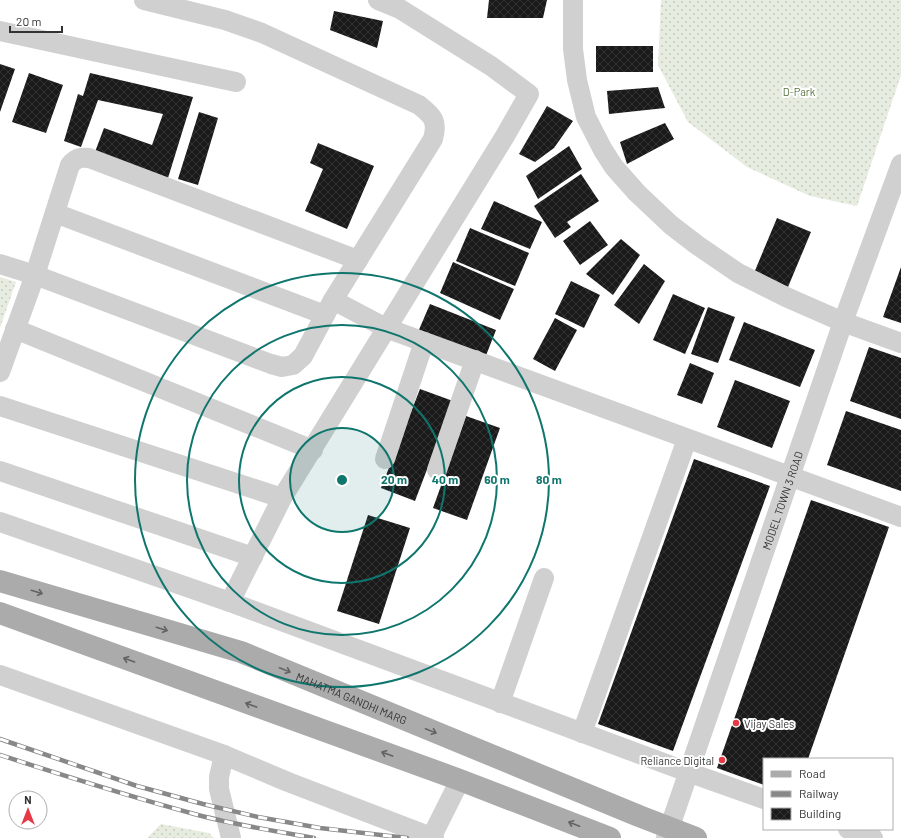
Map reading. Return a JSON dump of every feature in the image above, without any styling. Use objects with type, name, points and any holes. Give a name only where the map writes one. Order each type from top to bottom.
[{"type":"main road","name":"MAHATMA GANDHI MARG","points":[[0,581],[241,652],[624,810],[668,833],[696,838]]},
{"type":"main road","points":[[0,613],[460,780],[610,838]]},
{"type":"street","points":[[0,264],[35,275],[264,362],[282,366],[293,364],[303,356],[329,307],[433,139],[436,130],[434,121],[430,113],[419,105],[262,33],[225,20],[144,0]]},
{"type":"street","points":[[230,602],[282,498],[313,450],[386,328],[505,136],[529,94],[401,4],[378,0]]},
{"type":"street","points":[[573,0],[573,49],[577,80],[586,117],[603,150],[614,167],[637,193],[671,225],[738,273],[786,298],[843,322],[901,343]]},
{"type":"street","points":[[0,31],[236,82]]},
{"type":"street","points":[[0,372],[35,275],[70,165],[74,160],[80,157],[89,158],[358,260]]},
{"type":"street","name":"MODEL TOWN 3 ROAD","points":[[668,833],[843,322],[901,164]]},
{"type":"street","points":[[55,213],[329,307],[901,517]]},
{"type":"street","points":[[16,329],[313,450]]},
{"type":"street","points":[[385,459],[424,342]]},
{"type":"street","points":[[437,470],[475,360]]},
{"type":"street","points":[[0,406],[282,498]]},
{"type":"street","points":[[582,733],[687,439]]},
{"type":"street","points":[[0,471],[253,557]]},
{"type":"street","points":[[0,522],[230,602],[500,703],[763,799]]},
{"type":"street","points":[[500,703],[544,578]]},
{"type":"street","points":[[0,675],[224,755],[288,782],[432,838],[460,780]]},
{"type":"street","points":[[224,755],[219,777],[219,789],[231,838]]},
{"type":"street","points":[[851,830],[873,838]]},
{"type":"green space","name":"D-Park","points":[[661,0],[901,0],[901,75],[857,206],[810,196],[747,167],[688,122],[658,65]]},
{"type":"green space","points":[[0,277],[16,282],[0,328]]},
{"type":"green space","points":[[161,824],[209,833],[214,838],[147,838]]},
{"type":"building","points":[[489,0],[547,0],[543,18],[487,18]]},
{"type":"building","points":[[334,11],[383,21],[377,48],[330,30]]},
{"type":"building","points":[[596,46],[653,46],[653,72],[596,72]]},
{"type":"building","points":[[0,64],[15,69],[0,112]]},
{"type":"building","points":[[29,73],[63,85],[46,133],[12,122]]},
{"type":"building","points":[[90,73],[193,97],[168,178],[95,152],[104,128],[152,145],[163,114],[98,100],[81,147],[64,141],[78,94],[83,96]]},
{"type":"building","points":[[658,87],[665,108],[609,114],[607,91]]},
{"type":"building","points":[[547,106],[573,121],[554,148],[535,162],[519,154]]},
{"type":"building","points":[[199,112],[218,118],[198,185],[178,179]]},
{"type":"building","points":[[665,123],[674,139],[627,164],[620,142]]},
{"type":"building","points":[[318,143],[374,166],[347,229],[305,211],[323,169],[310,163]]},
{"type":"building","points":[[569,146],[582,169],[538,199],[526,176]]},
{"type":"building","points":[[581,174],[599,201],[567,222],[571,227],[555,238],[534,206]]},
{"type":"building","points":[[494,201],[542,222],[530,249],[481,229]]},
{"type":"building","points":[[777,218],[811,232],[788,287],[754,273]]},
{"type":"building","points":[[590,221],[608,245],[580,265],[563,241]]},
{"type":"building","points":[[470,228],[529,253],[515,286],[456,261]]},
{"type":"building","points":[[621,239],[640,255],[613,295],[586,274]]},
{"type":"building","points":[[453,262],[514,289],[500,320],[440,293]]},
{"type":"building","points":[[644,264],[665,281],[639,324],[614,305]]},
{"type":"building","points":[[901,267],[901,323],[883,317]]},
{"type":"building","points":[[571,281],[600,295],[584,328],[555,314]]},
{"type":"building","points":[[673,294],[705,308],[685,354],[653,340]]},
{"type":"building","points":[[430,304],[496,330],[485,358],[418,332]]},
{"type":"building","points":[[708,307],[735,317],[718,363],[691,354]]},
{"type":"building","points":[[555,318],[577,330],[555,371],[533,359]]},
{"type":"building","points":[[744,322],[815,350],[800,387],[729,360]]},
{"type":"building","points":[[869,347],[901,358],[901,419],[850,401]]},
{"type":"building","points":[[690,363],[714,373],[702,404],[677,395]]},
{"type":"building","points":[[735,380],[790,401],[772,448],[717,427]]},
{"type":"building","points":[[420,389],[453,401],[415,501],[381,488]]},
{"type":"building","points":[[846,411],[901,430],[901,491],[827,465]]},
{"type":"building","points":[[466,416],[500,428],[467,520],[433,508]]},
{"type":"building","points":[[694,459],[770,486],[673,751],[598,724]]},
{"type":"building","points":[[811,500],[889,527],[808,758],[763,758],[763,785],[717,768]]},
{"type":"building","points":[[368,515],[410,528],[379,624],[337,611]]},
{"type":"railway","points":[[0,739],[137,786],[203,804],[258,817],[320,828],[407,838]]},
{"type":"railway","points":[[0,755],[123,794],[212,819],[314,838]]},
{"type":"place","name":"Vijay Sales","points":[[736,723]]},
{"type":"place","name":"Reliance Digital","points":[[722,760]]}]
